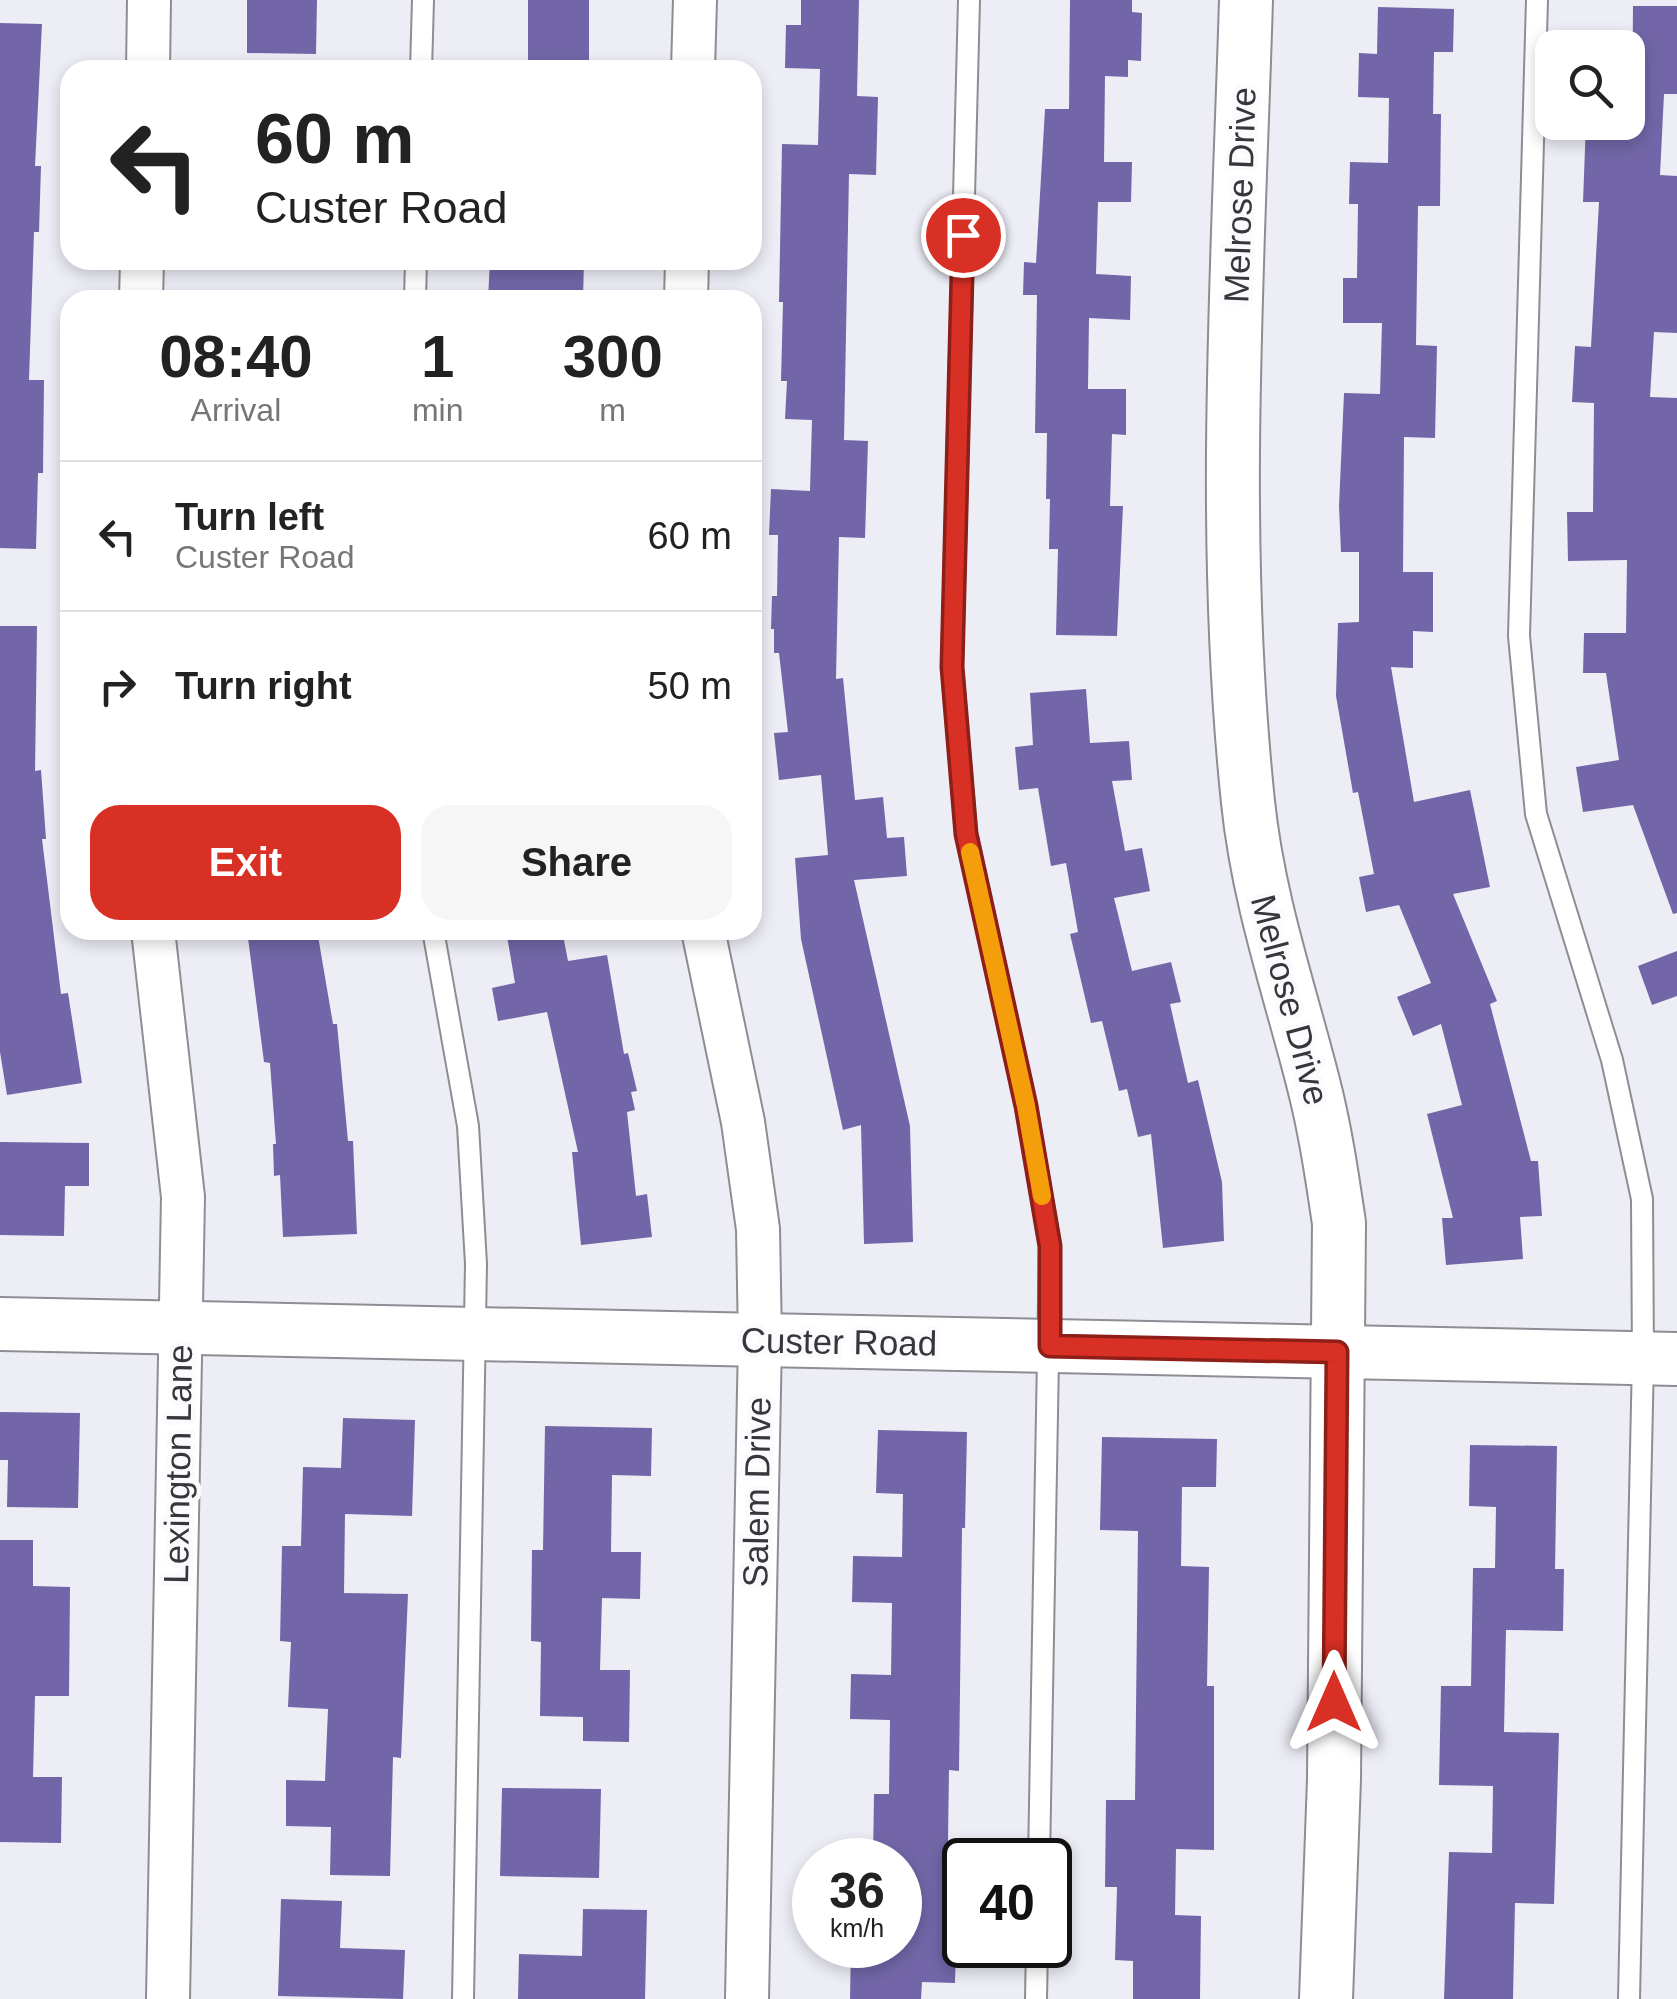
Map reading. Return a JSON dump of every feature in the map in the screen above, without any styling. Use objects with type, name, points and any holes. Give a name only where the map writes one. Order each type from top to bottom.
[{"type":"street","points":[[148,60],[149,0]]},
{"type":"street","points":[[693,60],[695,0]]},
{"type":"street","name":"Melrose Drive","points":[[1246,0],[1234,412],[1235,650],[1256,866],[1287,996],[1313,1081],[1336,1205],[1334,1779],[1326,1999]]},
{"type":"street","name":"Lexington Lane","points":[[154,940],[182,1197],[168,1999]]},
{"type":"street","name":"Salem Drive","points":[[705,940],[743,1122],[758,1229],[760,1340],[748,1999]]},
{"type":"street","name":"Custer Road","points":[[0,1324],[1660,1359]]},
{"type":"lane","points":[[422,60],[424,0]]},
{"type":"lane","points":[[969,0],[952,667],[966,834],[1026,1106],[1050,1246],[1039,1838]]},
{"type":"lane","points":[[1537,0],[1519,636],[1536,814],[1612,1060],[1642,1199],[1660,1359],[1629,1999]]},
{"type":"lane","points":[[435,940],[468,1126],[476,1264],[463,1999]]},
{"type":"lane","points":[[1036,1999],[1037,1968]]},
{"type":"building","points":[[247,0],[317,0],[316,54],[247,53]]},
{"type":"building","points":[[528,0],[589,0],[589,60],[528,60]]},
{"type":"building","points":[[801,0],[859,0],[857,96],[878,97],[876,175],[849,174],[844,440],[868,441],[865,538],[839,537],[836,679],[843,678],[855,800],[883,797],[887,838],[904,837],[907,876],[854,880],[910,1126],[913,1242],[864,1244],[861,1125],[843,1130],[801,939],[795,858],[828,855],[821,775],[779,780],[774,733],[788,732],[779,653],[774,653],[771,629],[772,596],[777,596],[778,535],[769,535],[771,489],[810,491],[812,420],[785,419],[787,381],[781,381],[783,302],[779,302],[782,144],[818,145],[820,69],[785,68],[786,25],[801,25]]},
{"type":"building","points":[[1070,0],[1132,0],[1132,12],[1142,13],[1141,61],[1128,60],[1128,77],[1105,76],[1104,162],[1132,162],[1131,202],[1098,202],[1096,274],[1131,276],[1130,320],[1089,318],[1088,389],[1126,389],[1126,435],[1112,434],[1110,506],[1123,506],[1117,636],[1056,635],[1058,549],[1049,549],[1047,433],[1035,433],[1037,295],[1023,295],[1024,262],[1036,263],[1045,109],[1069,109]]},
{"type":"building","points":[[1633,6],[1677,6],[1677,94],[1664,94],[1660,175],[1677,176],[1677,333],[1654,332],[1650,397],[1677,398],[1677,913],[1673,914],[1633,805],[1583,812],[1576,767],[1619,760],[1606,673],[1583,673],[1584,633],[1626,633],[1627,560],[1568,561],[1567,512],[1593,512],[1594,403],[1572,402],[1575,346],[1591,347],[1599,202],[1583,202],[1585,140],[1645,140],[1645,30],[1633,30]]},
{"type":"building","points":[[1378,7],[1454,9],[1453,52],[1434,52],[1433,114],[1441,114],[1440,206],[1418,206],[1416,345],[1437,346],[1435,438],[1404,437],[1403,572],[1433,572],[1433,632],[1413,631],[1413,668],[1391,667],[1414,802],[1470,790],[1490,887],[1453,894],[1497,1001],[1490,1004],[1531,1161],[1538,1161],[1542,1216],[1520,1217],[1523,1259],[1446,1265],[1442,1218],[1453,1218],[1427,1114],[1462,1105],[1441,1024],[1413,1036],[1397,997],[1431,983],[1399,905],[1366,912],[1359,877],[1374,874],[1358,792],[1353,793],[1336,696],[1338,623],[1359,622],[1359,552],[1341,552],[1344,393],[1380,394],[1382,323],[1343,323],[1343,278],[1357,278],[1358,204],[1349,204],[1350,162],[1388,163],[1389,98],[1358,97],[1359,53],[1377,54]]},
{"type":"building","points":[[0,23],[42,24],[35,166],[41,166],[39,232],[34,232],[29,380],[44,380],[43,473],[38,473],[36,549],[0,548]]},
{"type":"building","points":[[490,270],[584,270],[583,290],[488,290]]},
{"type":"building","points":[[0,626],[37,626],[35,771],[41,770],[46,839],[42,839],[61,994],[68,993],[82,1083],[7,1095],[0,1052]]},
{"type":"building","points":[[1086,689],[1090,743],[1129,741],[1132,780],[1112,781],[1125,851],[1142,848],[1150,891],[1114,898],[1132,971],[1171,962],[1181,1002],[1170,1004],[1188,1083],[1198,1080],[1222,1182],[1224,1241],[1163,1248],[1151,1134],[1138,1137],[1127,1089],[1119,1091],[1102,1021],[1091,1023],[1070,934],[1078,932],[1066,863],[1051,866],[1038,788],[1019,790],[1015,747],[1033,745],[1030,693]]},
{"type":"building","points":[[248,940],[319,940],[333,1024],[337,1024],[348,1141],[353,1141],[357,1234],[283,1237],[280,1175],[274,1176],[276,1144],[270,1063],[264,1062]]},
{"type":"building","points":[[508,940],[564,940],[568,961],[607,955],[624,1054],[628,1053],[637,1091],[631,1092],[635,1110],[627,1112],[636,1196],[647,1194],[652,1237],[581,1245],[572,1152],[578,1152],[547,1012],[498,1021],[492,988],[515,983]]},
{"type":"building","points":[[1677,951],[1677,996],[1652,1005],[1638,966]]},
{"type":"building","points":[[0,1142],[89,1143],[89,1186],[65,1186],[64,1236],[0,1235]]},
{"type":"building","points":[[0,1412],[80,1413],[78,1508],[7,1507],[8,1460],[0,1460]]},
{"type":"building","points":[[343,1418],[415,1420],[412,1516],[345,1514],[344,1593],[408,1594],[401,1758],[393,1757],[390,1876],[330,1875],[331,1827],[286,1826],[286,1780],[325,1781],[328,1709],[288,1707],[291,1642],[280,1641],[282,1546],[301,1546],[303,1467],[341,1468]]},
{"type":"building","points":[[545,1426],[652,1428],[651,1476],[612,1475],[611,1552],[641,1552],[640,1599],[602,1598],[600,1670],[630,1670],[629,1742],[583,1741],[583,1717],[540,1716],[541,1642],[531,1641],[532,1550],[543,1550]]},
{"type":"building","points":[[878,1430],[967,1432],[959,1771],[949,1770],[948,1838],[942,1838],[942,1968],[955,1968],[955,1983],[922,1982],[921,1999],[850,1999],[851,1968],[922,1968],[922,1838],[873,1838],[874,1794],[889,1794],[890,1720],[850,1719],[851,1674],[891,1675],[892,1603],[852,1602],[853,1556],[902,1557],[903,1494],[876,1493]]},
{"type":"building","points":[[1102,1437],[1217,1439],[1216,1487],[1182,1487],[1181,1566],[1209,1567],[1207,1686],[1214,1686],[1214,1850],[1176,1849],[1175,1915],[1201,1916],[1200,1999],[1133,1999],[1133,1961],[1115,1960],[1117,1887],[1105,1887],[1106,1800],[1135,1800],[1138,1531],[1100,1530]]},
{"type":"building","points":[[1470,1445],[1557,1446],[1555,1569],[1564,1569],[1563,1631],[1506,1630],[1504,1732],[1559,1733],[1554,1904],[1515,1903],[1513,1999],[1444,1999],[1449,1852],[1492,1853],[1493,1786],[1439,1785],[1441,1686],[1471,1686],[1473,1568],[1495,1568],[1496,1507],[1469,1506]]},
{"type":"building","points":[[0,1540],[33,1540],[33,1586],[70,1587],[69,1696],[35,1696],[33,1777],[62,1777],[61,1843],[0,1842]]},
{"type":"building","points":[[502,1788],[601,1789],[599,1878],[500,1876]]},
{"type":"building","points":[[281,1899],[342,1901],[340,1948],[405,1950],[403,1999],[278,1996]]},
{"type":"building","points":[[583,1909],[647,1910],[645,1999],[518,1999],[519,1954],[582,1956]]},
{"type":"slow traffic","points":[[970,852],[1042,1196]]},
{"type":"route","points":[[963,235],[952,667],[966,834],[1026,1106],[1050,1246],[1050,1346],[1337,1352],[1334,1702]]}]
